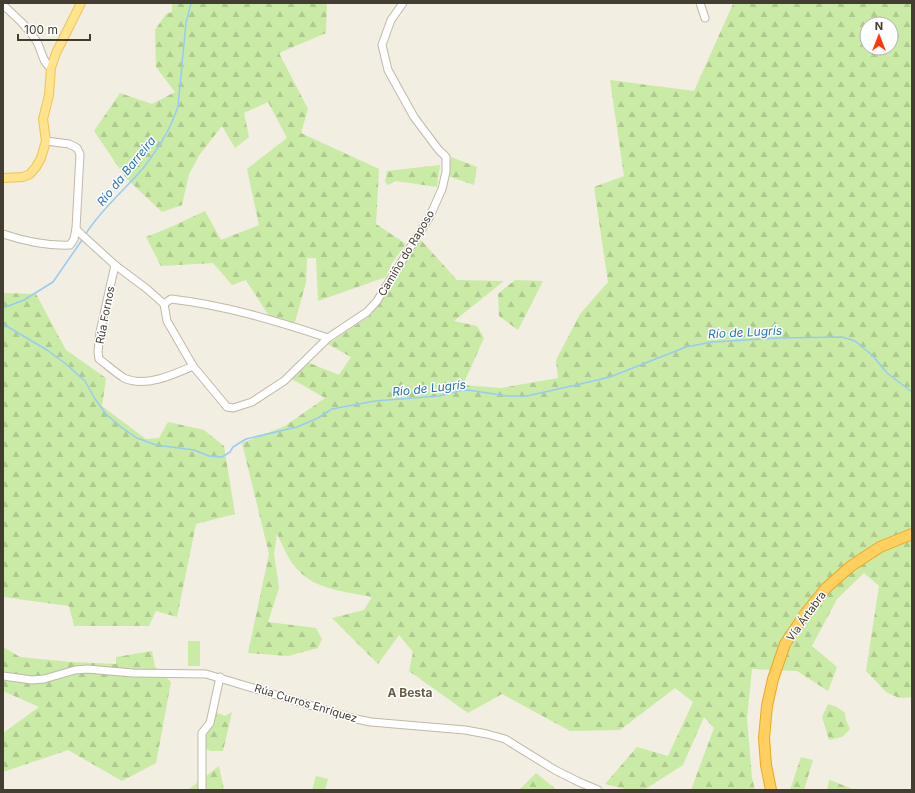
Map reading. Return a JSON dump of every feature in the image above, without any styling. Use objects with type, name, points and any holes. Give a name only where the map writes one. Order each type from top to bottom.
[{"type":"highway","name":"Vía Ártabra","points":[[771,790],[766,765],[764,738],[765,725],[772,680],[785,644],[809,609],[826,588],[846,571],[880,547],[912,534]]},
{"type":"main road","points":[[3,178],[23,177],[30,174],[41,158],[46,141],[43,118],[49,95],[51,68],[56,53],[81,3]]},
{"type":"street","name":"Camiño do Raposo","points":[[328,338],[367,312],[377,301],[430,216],[442,188],[446,172],[446,157],[431,140],[406,104],[388,70],[382,46],[391,20],[403,3]]},
{"type":"street","points":[[700,3],[705,18]]},
{"type":"street","points":[[3,5],[33,36],[37,42],[43,59],[47,66],[51,68]]},
{"type":"street","points":[[3,234],[15,238],[60,245],[70,245],[74,239],[76,229],[80,154],[77,148],[69,144],[46,141]]},
{"type":"street","points":[[76,229],[115,265],[164,304],[167,321],[180,341],[193,366],[227,408],[233,408],[252,402],[284,381],[328,338],[268,319],[208,305],[171,299],[164,304]]},
{"type":"street","name":"Rúa Fornos","points":[[115,265],[100,332],[98,352],[99,359],[124,378],[135,381],[150,381],[193,366]]},
{"type":"street","name":"Rúa Curros Enríquez","points":[[3,676],[32,680],[44,679],[75,670],[87,669],[133,673],[206,674],[356,719],[371,722],[465,730],[505,739],[555,770],[598,790]]},
{"type":"street","points":[[202,790],[202,733],[210,723],[220,677]]},
{"type":"green space","points":[[172,3],[327,3],[326,33],[279,53],[308,109],[301,133],[379,169],[376,224],[406,244],[392,263],[386,277],[318,301],[316,258],[307,258],[306,283],[294,325],[269,316],[246,280],[232,285],[213,263],[161,266],[146,237],[205,211],[221,240],[259,225],[247,169],[287,138],[268,102],[244,113],[249,137],[235,148],[222,126],[200,154],[189,174],[182,205],[162,212],[126,178],[94,131],[120,93],[152,104],[175,92],[156,67],[155,30],[166,14],[172,12]]},
{"type":"green space","points":[[912,3],[912,697],[899,698],[886,692],[866,671],[879,586],[864,573],[837,599],[812,646],[837,667],[828,691],[797,671],[752,669],[747,718],[752,778],[755,790],[691,790],[714,728],[704,717],[683,765],[644,790],[629,790],[605,784],[637,747],[668,756],[693,702],[675,688],[620,730],[570,731],[502,694],[468,713],[409,671],[413,652],[399,635],[378,664],[332,618],[364,610],[372,597],[335,590],[317,584],[309,579],[294,566],[277,534],[274,554],[279,588],[268,622],[316,628],[322,639],[318,648],[288,656],[248,653],[269,554],[242,443],[285,426],[325,398],[290,378],[307,362],[339,375],[351,357],[328,344],[371,315],[420,239],[457,280],[504,281],[454,321],[477,326],[484,338],[463,385],[501,388],[558,378],[556,360],[580,314],[608,282],[594,187],[624,176],[610,80],[694,91],[733,4]]},
{"type":"green space","points":[[451,157],[477,167],[474,185],[448,176]]},
{"type":"green space","points":[[440,165],[437,187],[396,181],[388,185],[385,182],[387,171]]},
{"type":"green space","points":[[515,280],[543,281],[518,330],[499,316],[498,294]]},
{"type":"green space","points":[[3,293],[36,294],[66,350],[106,378],[102,406],[146,439],[159,438],[168,422],[204,430],[224,446],[235,514],[196,524],[177,617],[156,611],[149,626],[74,626],[69,606],[3,597]]},
{"type":"green space","points":[[188,641],[200,641],[200,666],[188,666]]},
{"type":"green space","points":[[3,647],[20,657],[71,662],[116,664],[116,657],[152,651],[155,667],[171,682],[156,763],[122,781],[68,750],[3,772],[3,733],[39,707],[3,691]]},
{"type":"green space","points":[[828,704],[837,707],[845,713],[850,729],[842,737],[829,740],[822,717]]},
{"type":"green space","points":[[215,712],[225,716],[232,712],[223,751],[211,751],[204,748],[205,734]]},
{"type":"green space","points":[[801,757],[813,760],[804,790],[790,790]]},
{"type":"green space","points":[[219,766],[224,790],[188,790]]},
{"type":"green space","points":[[536,773],[557,790],[519,790]]},
{"type":"green space","points":[[316,776],[328,779],[325,790],[312,790]]},
{"type":"green space","points":[[830,780],[855,790],[827,790]]},
{"type":"waterway","name":"Río da Barreira","points":[[85,235],[98,217],[144,167],[159,146],[172,123],[178,106],[186,23],[191,3]]},
{"type":"waterway","name":"Río da Barreira","points":[[3,308],[24,300],[53,282],[82,240]]},
{"type":"waterway","name":"Río de Lugrís","points":[[3,324],[47,350],[66,364],[85,381],[95,399],[106,414],[122,428],[137,438],[156,445],[194,450],[209,456],[222,457],[230,452],[233,447],[246,439],[297,427],[318,418],[332,409],[375,401],[439,396],[468,390],[507,396],[527,396],[610,377],[686,347],[712,342],[779,338],[842,337],[855,341],[873,356],[887,373],[912,392]]},
{"type":"district","name":"A Besta","points":[[410,692]]}]
